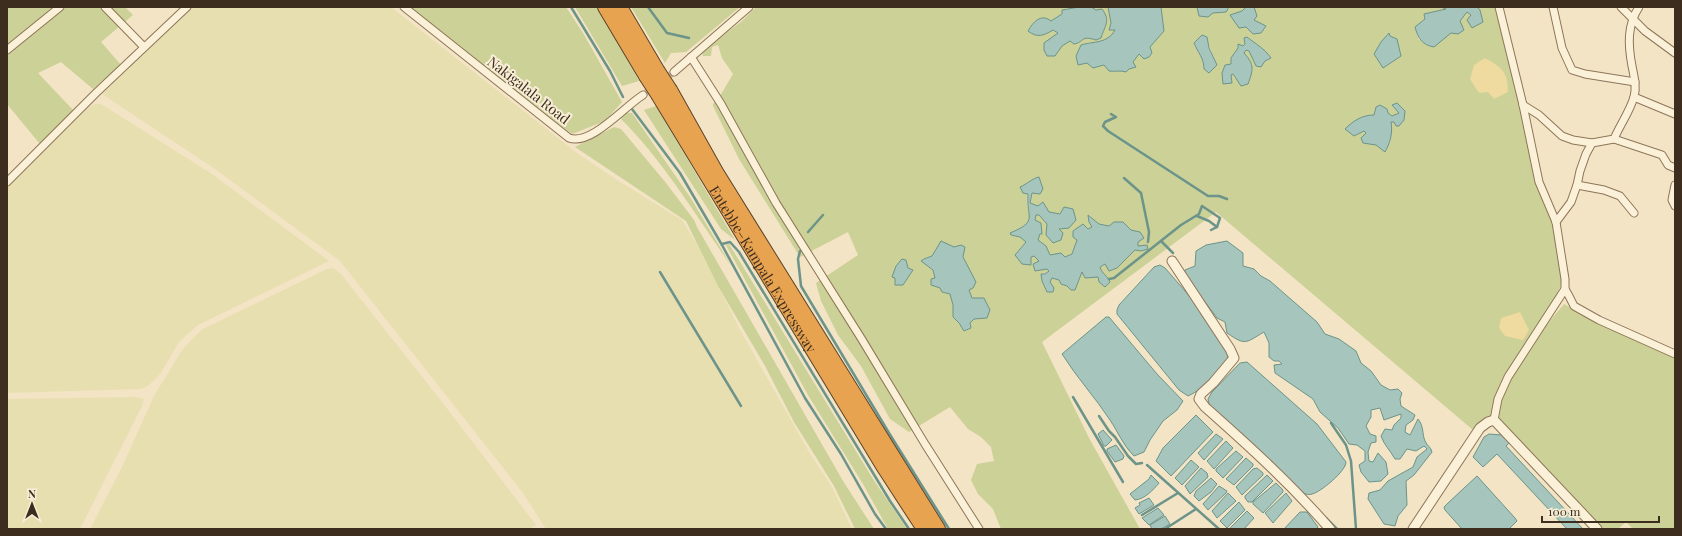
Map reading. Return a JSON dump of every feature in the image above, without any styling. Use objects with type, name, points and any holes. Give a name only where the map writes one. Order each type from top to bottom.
[{"type":"highway","name":"Entebbe–Kampala Expressway","points":[[605,7],[652,73],[885,469],[924,529]]},
{"type":"highway","name":"Entebbe–Kampala Expressway","points":[[620,7],[652,73]]},
{"type":"highway","points":[[664,93],[721,179],[938,529]]},
{"type":"street","points":[[7,50],[60,7]]},
{"type":"street","points":[[105,7],[144,47]]},
{"type":"street","points":[[7,182],[96,93],[187,7]]},
{"type":"street","name":"Nakigalala Road","points":[[404,7],[569,138],[575,140],[581,138],[608,124],[625,108],[643,95]]},
{"type":"street","points":[[674,72],[749,7]]},
{"type":"street","points":[[1494,420],[1498,399],[1508,377],[1565,289],[1566,279],[1556,222],[1539,182],[1523,105],[1499,7]]},
{"type":"street","points":[[1553,7],[1562,48],[1572,70],[1585,74],[1635,82]]},
{"type":"street","points":[[1621,7],[1633,17],[1645,31],[1675,53]]},
{"type":"street","points":[[1614,138],[1634,97],[1635,82],[1629,38],[1633,17],[1639,7]]},
{"type":"street","points":[[691,57],[721,104],[776,202],[862,338],[925,444],[979,529]]},
{"type":"street","points":[[1634,97],[1675,114]]},
{"type":"street","points":[[1523,105],[1539,115],[1562,136],[1572,140],[1592,143],[1614,138],[1662,155],[1668,165],[1675,168]]},
{"type":"street","points":[[1556,222],[1571,202],[1586,154],[1592,143]]},
{"type":"street","points":[[1577,185],[1604,190],[1620,196],[1634,213]]},
{"type":"street","points":[[1675,185],[1672,200],[1675,206]]},
{"type":"street","points":[[1172,261],[1230,349],[1234,358],[1199,398],[1205,407],[1299,494],[1330,529]]},
{"type":"street","points":[[1565,289],[1574,306],[1599,320],[1675,354]]},
{"type":"street","points":[[1412,529],[1480,428],[1488,422],[1494,420]]},
{"type":"street","points":[[1494,420],[1597,529]]},
{"type":"shaded area","points":[[192,7],[391,7],[577,153],[617,180],[682,220],[701,251],[739,328],[809,452],[832,487],[852,529],[546,529],[523,493],[340,261],[215,169],[102,94]]},
{"type":"shaded area","points":[[95,104],[101,104],[212,174],[329,261],[198,325],[179,342],[161,373],[148,386],[140,389],[7,393],[7,187],[87,108]]},
{"type":"shaded area","points":[[333,268],[341,274],[442,402],[536,525],[529,529],[90,529],[122,467],[154,396],[182,350],[203,329],[327,269]]},
{"type":"shaded area","points":[[135,397],[144,399],[142,406],[80,529],[7,529],[7,399]]},
{"type":"green space","points":[[7,7],[125,7],[133,15],[101,42],[121,65],[93,89],[61,62],[38,73],[74,111],[40,144],[7,104]]},
{"type":"green space","points":[[409,7],[566,7],[583,33],[622,102],[605,121],[572,134],[504,84]]},
{"type":"green space","points":[[575,7],[598,7],[639,81],[622,86]]},
{"type":"green space","points":[[631,7],[740,7],[686,52],[671,53],[665,63]]},
{"type":"green space","points":[[756,7],[1079,7],[1071,9],[1067,8],[1057,18],[1028,31],[1034,35],[1040,35],[1046,34],[1053,30],[1058,34],[1053,37],[1062,46],[1070,41],[1074,44],[1087,38],[1096,40],[1101,38],[1107,21],[1091,7],[1108,7],[1111,23],[1109,30],[1116,30],[1109,38],[1081,45],[1076,56],[1078,65],[1087,63],[1093,68],[1104,65],[1114,72],[1120,70],[1126,72],[1139,54],[1152,53],[1150,47],[1164,31],[1161,7],[1197,7],[1199,10],[1212,13],[1226,12],[1229,7],[1246,7],[1242,11],[1230,15],[1242,26],[1246,27],[1254,20],[1254,7],[1441,7],[1447,9],[1424,14],[1425,19],[1415,27],[1419,40],[1460,21],[1467,12],[1472,15],[1480,10],[1477,7],[1497,7],[1553,223],[1562,282],[1553,303],[1522,354],[1492,414],[1473,430],[1216,212],[1042,342],[1089,438],[1140,529],[1001,529],[993,509],[978,494],[971,480],[977,464],[994,461],[991,447],[981,437],[968,429],[950,407],[909,432],[890,419],[861,366],[838,335],[821,301],[816,283],[858,255],[848,232],[800,257],[739,159],[713,106],[733,74],[722,58],[718,45],[712,47],[711,56],[703,56],[701,51],[741,22]],"holes":[[[1389,34],[1401,55],[1383,68]],[[1202,35],[1209,46],[1217,66],[1204,69],[1204,61],[1194,43]],[[1247,37],[1263,49],[1271,58],[1265,61],[1246,50],[1235,79],[1233,74],[1231,75],[1231,60],[1236,51],[1245,44],[1244,38]],[[1397,103],[1405,111],[1394,122],[1391,122],[1376,145],[1363,142],[1366,133],[1364,131],[1374,115],[1388,113],[1392,116],[1400,113],[1392,105]],[[1038,177],[1042,189],[1032,193],[1030,203],[1049,212],[1061,214],[1064,207],[1059,229],[1046,235],[1047,224],[1039,215],[1036,215],[1039,234],[1038,240],[1046,246],[1050,255],[1061,254],[1065,257],[1072,254],[1077,240],[1092,227],[1089,222],[1089,215],[1099,224],[1109,226],[1114,222],[1123,222],[1135,236],[1138,246],[1148,249],[1141,251],[1135,250],[1117,268],[1109,271],[1105,264],[1100,267],[1103,274],[1109,279],[1084,274],[1082,272],[1075,290],[1071,290],[1060,280],[1052,278],[1050,282],[1053,292],[1047,292],[1042,281],[1042,274],[1050,272],[1034,256],[1031,257],[1017,252],[1026,242],[1020,237],[1011,235],[1025,226],[1030,220],[1027,195],[1028,187],[1032,181]],[[938,247],[954,247],[963,257],[976,282],[969,290],[972,298],[974,319],[970,323],[971,328],[965,331],[953,317],[953,305],[950,294],[942,292],[933,270],[921,261],[932,256]]]},
{"type":"green space","points":[[656,106],[735,240],[721,229],[644,110]]},
{"type":"green space","points":[[626,113],[632,113],[690,197],[732,267],[666,171],[621,119]]},
{"type":"green space","points":[[614,127],[621,129],[666,183],[694,220],[843,481],[874,529],[855,529],[834,486],[794,422],[765,366],[718,286],[686,221],[575,147]]},
{"type":"green space","points":[[729,244],[873,479],[907,529],[888,529],[863,484],[808,395],[726,245]]},
{"type":"green space","points":[[1564,304],[1609,328],[1675,358],[1675,529],[1633,529],[1626,522],[1618,529],[1602,529],[1497,418],[1499,403],[1505,388],[1522,357]]},
{"type":"sand","points":[[1485,58],[1499,67],[1507,79],[1508,92],[1494,99],[1488,92],[1479,93],[1470,79],[1474,65]]},
{"type":"sand","points":[[1520,312],[1529,330],[1523,340],[1505,336],[1499,328],[1501,318]]},
{"type":"water","points":[[1079,7],[1091,7],[1096,10],[1102,9],[1105,13],[1107,20],[1101,38],[1096,40],[1087,38],[1074,44],[1070,41],[1062,46],[1055,56],[1047,56],[1044,50],[1044,43],[1058,33],[1053,30],[1043,35],[1034,35],[1028,31],[1035,22],[1041,18],[1051,21],[1062,14],[1062,10]]},
{"type":"water","points":[[1108,7],[1161,7],[1164,31],[1150,47],[1152,53],[1149,57],[1144,59],[1139,54],[1133,62],[1136,67],[1129,69],[1126,72],[1109,71],[1104,65],[1093,68],[1087,63],[1078,65],[1076,56],[1081,45],[1104,40],[1108,38],[1115,30],[1109,30],[1111,23]]},
{"type":"water","points":[[1197,7],[1229,7],[1226,12],[1213,13],[1208,17],[1199,16]]},
{"type":"water","points":[[1246,7],[1254,7],[1257,16],[1254,20],[1266,26],[1261,33],[1253,34],[1246,27],[1239,28],[1230,15],[1242,11]]},
{"type":"water","points":[[1441,7],[1477,7],[1480,10],[1483,22],[1472,28],[1467,20],[1471,15],[1467,12],[1460,21],[1464,30],[1458,34],[1451,33],[1434,47],[1426,45],[1421,40],[1415,27],[1425,19],[1424,14],[1446,9]]},
{"type":"water","points":[[1389,33],[1390,36],[1397,39],[1401,56],[1383,68],[1374,54],[1381,42]]},
{"type":"water","points":[[1202,35],[1207,37],[1209,48],[1217,65],[1209,73],[1204,69],[1202,59],[1194,43]]},
{"type":"water","points":[[1247,37],[1263,49],[1271,58],[1265,61],[1261,67],[1256,66],[1249,51],[1246,50],[1244,53],[1250,61],[1252,68],[1248,84],[1241,86],[1233,74],[1231,75],[1232,83],[1223,84],[1222,73],[1225,65],[1231,64],[1231,58],[1238,48],[1238,44],[1243,46],[1245,44],[1244,38]]},
{"type":"water","points":[[1397,103],[1405,111],[1404,120],[1399,126],[1396,126],[1394,122],[1391,122],[1391,138],[1385,152],[1376,145],[1363,143],[1361,138],[1366,133],[1364,131],[1354,136],[1345,129],[1358,119],[1374,115],[1376,107],[1380,105],[1387,109],[1388,113],[1392,116],[1399,113],[1392,105]]},
{"type":"water","points":[[1039,177],[1043,189],[1040,194],[1032,193],[1030,203],[1038,206],[1043,202],[1049,212],[1060,214],[1064,207],[1073,209],[1076,220],[1069,228],[1059,229],[1063,233],[1061,240],[1053,243],[1046,235],[1047,224],[1039,215],[1036,215],[1035,220],[1041,223],[1042,234],[1040,234],[1038,240],[1046,246],[1050,255],[1061,253],[1065,257],[1072,254],[1077,240],[1073,237],[1073,231],[1083,224],[1088,229],[1092,227],[1089,222],[1088,215],[1099,224],[1109,226],[1114,222],[1123,222],[1131,230],[1140,232],[1144,238],[1138,242],[1138,246],[1147,245],[1148,249],[1141,251],[1135,250],[1117,268],[1109,271],[1105,264],[1100,267],[1110,282],[1105,287],[1099,282],[1098,277],[1085,278],[1082,272],[1075,290],[1071,290],[1067,286],[1061,284],[1059,280],[1052,278],[1050,282],[1054,288],[1053,292],[1047,292],[1042,281],[1041,274],[1045,274],[1049,271],[1047,269],[1035,271],[1033,264],[1039,261],[1034,256],[1031,257],[1031,265],[1022,264],[1015,255],[1026,242],[1020,237],[1011,235],[1010,233],[1025,225],[1029,218],[1028,194],[1023,193],[1020,187]]},
{"type":"water","points":[[941,241],[954,247],[961,245],[965,247],[963,257],[976,282],[973,288],[969,290],[972,298],[984,298],[990,310],[987,318],[974,319],[970,323],[971,328],[964,331],[953,317],[953,305],[950,294],[942,292],[940,288],[931,285],[931,279],[935,278],[933,270],[921,261],[932,256]]},
{"type":"water","points":[[1227,241],[1243,253],[1243,266],[1254,269],[1261,276],[1270,281],[1317,322],[1325,334],[1339,339],[1356,351],[1361,363],[1371,371],[1381,385],[1390,390],[1398,389],[1402,393],[1400,399],[1401,406],[1415,415],[1413,420],[1406,425],[1405,432],[1410,435],[1418,419],[1420,422],[1425,441],[1432,452],[1414,475],[1406,481],[1407,505],[1398,516],[1395,526],[1384,524],[1368,499],[1369,493],[1380,490],[1388,481],[1413,467],[1417,457],[1427,449],[1424,446],[1416,451],[1407,449],[1400,459],[1395,459],[1381,436],[1385,429],[1392,430],[1394,425],[1401,418],[1401,414],[1384,420],[1380,408],[1371,410],[1371,417],[1366,426],[1370,434],[1376,436],[1376,442],[1371,443],[1368,452],[1369,461],[1373,462],[1378,453],[1386,462],[1388,474],[1381,481],[1369,482],[1361,472],[1359,465],[1365,461],[1365,451],[1357,445],[1349,444],[1338,428],[1320,412],[1313,399],[1275,373],[1274,365],[1282,364],[1279,361],[1274,361],[1269,357],[1269,343],[1264,332],[1246,342],[1238,340],[1227,333],[1225,322],[1217,318],[1185,275],[1185,270],[1195,266],[1196,251],[1206,245]]},
{"type":"water","points":[[902,259],[906,260],[908,268],[913,270],[903,285],[895,285],[895,278],[892,277],[896,266]]},
{"type":"water","points":[[1160,265],[1165,268],[1199,307],[1228,353],[1227,360],[1220,373],[1208,384],[1188,396],[1179,390],[1117,314],[1119,305],[1154,267]]},
{"type":"water","points":[[1106,317],[1109,317],[1157,374],[1183,401],[1177,410],[1163,421],[1144,452],[1134,456],[1062,354]]},
{"type":"water","points":[[1247,362],[1317,424],[1346,462],[1338,476],[1316,492],[1312,494],[1304,494],[1297,490],[1210,407],[1208,399],[1212,392],[1240,363]]},
{"type":"water","points":[[1196,415],[1213,432],[1171,476],[1156,461],[1163,448]]},
{"type":"water","points":[[1103,430],[1112,440],[1106,446],[1104,446],[1098,434]]},
{"type":"water","points":[[1216,434],[1223,439],[1204,460],[1198,453]]},
{"type":"water","points":[[1489,434],[1502,435],[1509,443],[1506,446],[1583,529],[1567,529],[1497,454],[1483,467],[1473,457],[1484,437]]},
{"type":"water","points":[[1226,441],[1233,448],[1214,469],[1207,461]]},
{"type":"water","points":[[1116,445],[1124,456],[1123,459],[1115,462],[1107,449]]},
{"type":"water","points":[[1236,451],[1243,457],[1223,478],[1216,471],[1216,469]]},
{"type":"water","points":[[1246,458],[1253,464],[1253,466],[1234,485],[1226,479]]},
{"type":"water","points":[[1191,460],[1199,467],[1182,485],[1175,478]]},
{"type":"water","points":[[1201,468],[1207,473],[1208,477],[1190,494],[1185,486]]},
{"type":"water","points":[[1257,468],[1263,473],[1263,475],[1242,495],[1236,487],[1253,469]]},
{"type":"water","points":[[1151,475],[1159,483],[1145,496],[1135,500],[1130,494],[1149,479]]},
{"type":"water","points":[[1267,475],[1273,481],[1252,502],[1248,502],[1245,496]]},
{"type":"water","points":[[1477,476],[1517,521],[1509,529],[1462,529],[1445,510],[1444,507]]},
{"type":"water","points":[[1211,478],[1217,484],[1211,492],[1199,501],[1194,496],[1196,491]]},
{"type":"water","points":[[1276,483],[1283,490],[1283,492],[1263,513],[1253,504],[1253,502]]},
{"type":"water","points":[[1219,486],[1227,491],[1208,510],[1203,504]]},
{"type":"water","points":[[1228,493],[1236,501],[1217,518],[1212,511]]},
{"type":"water","points":[[1286,493],[1292,501],[1273,523],[1265,513]]},
{"type":"water","points":[[1149,498],[1154,505],[1139,514],[1135,508],[1140,505],[1139,503]]},
{"type":"water","points":[[1239,502],[1245,510],[1227,528],[1220,521]]},
{"type":"water","points":[[1158,508],[1164,515],[1149,525],[1142,518]]},
{"type":"water","points":[[1247,511],[1254,518],[1244,529],[1229,529]]},
{"type":"water","points":[[1300,512],[1307,512],[1318,527],[1316,529],[1284,529]]},
{"type":"water","points":[[1165,516],[1170,524],[1161,529],[1152,529],[1150,525]]},
{"type":"waterway","points":[[571,7],[610,71],[623,97]]},
{"type":"waterway","points":[[648,7],[667,33],[689,38]]},
{"type":"waterway","points":[[632,109],[680,173],[722,245],[805,398],[841,454],[875,514],[886,529]]},
{"type":"waterway","points":[[1111,114],[1116,117],[1105,122],[1103,126],[1108,131],[1208,196],[1219,196],[1227,199]]},
{"type":"waterway","points":[[1124,178],[1141,193],[1149,232],[1148,242]]},
{"type":"waterway","points":[[1109,279],[1114,278],[1181,225],[1199,214],[1202,206],[1220,218],[1217,227]]},
{"type":"waterway","points":[[808,232],[823,215]]},
{"type":"waterway","points":[[1197,216],[1209,221],[1217,227],[1211,230]]},
{"type":"waterway","points":[[1161,241],[1173,253]]},
{"type":"waterway","points":[[722,244],[730,242],[739,252],[890,501],[909,529]]},
{"type":"waterway","points":[[800,251],[798,259],[801,286],[889,433],[949,529]]},
{"type":"waterway","points":[[660,272],[741,406]]},
{"type":"waterway","points":[[1073,397],[1123,482]]},
{"type":"waterway","points":[[1099,416],[1128,456],[1136,464],[1142,463]]},
{"type":"waterway","points":[[1331,423],[1346,445],[1351,461],[1356,529]]},
{"type":"waterway","points":[[1147,465],[1219,529]]},
{"type":"waterway","points":[[1142,515],[1178,493]]},
{"type":"waterway","points":[[1165,529],[1196,509]]},
{"type":"waterway","points":[[1326,518],[1337,529]]},
{"type":"tunnel","points":[[643,95],[674,72]]}]
